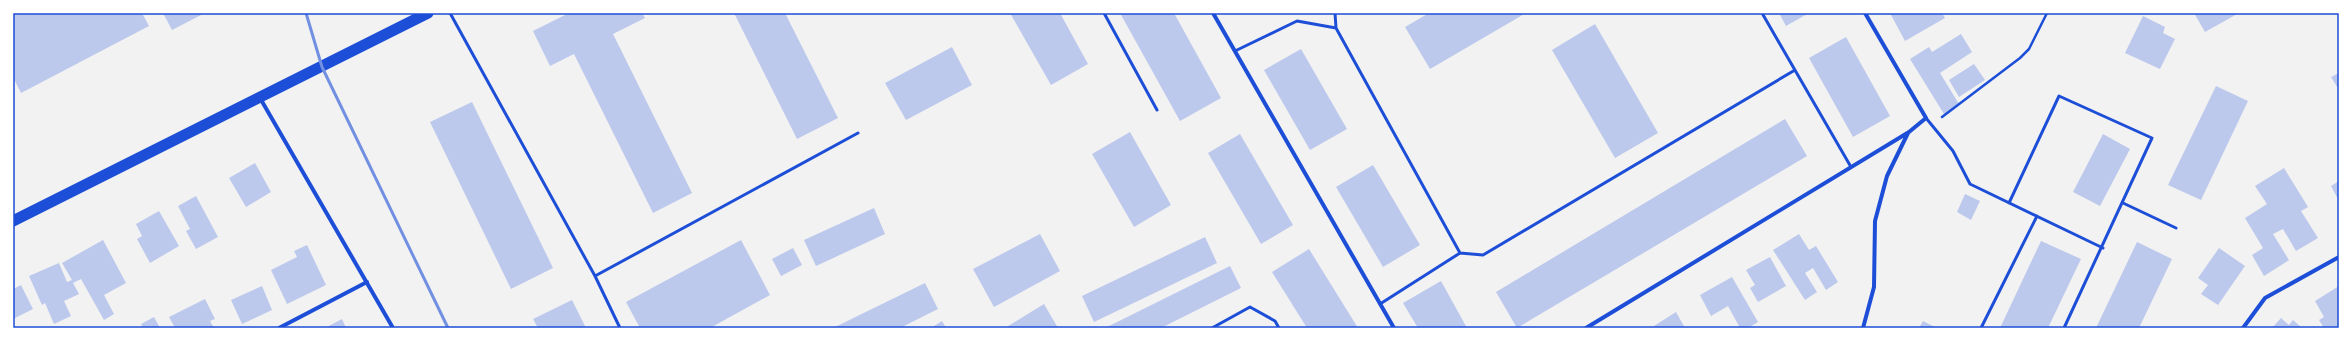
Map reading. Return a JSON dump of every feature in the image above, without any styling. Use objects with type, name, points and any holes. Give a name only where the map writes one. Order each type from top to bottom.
[{"type":"highway","points":[[13,220],[260,98],[423,14]]},
{"type":"street","points":[[1213,13],[1394,328]]},
{"type":"street","points":[[1586,328],[1909,132],[1926,118],[1865,13]]},
{"type":"street","points":[[260,98],[393,328]]},
{"type":"street","points":[[1863,328],[1874,287],[1875,221],[1887,176],[1909,132]]},
{"type":"street","points":[[2243,328],[2265,298],[2339,257]]},
{"type":"street","points":[[279,328],[367,282]]},
{"type":"lane","points":[[450,13],[595,276],[620,328]]},
{"type":"lane","points":[[1104,13],[1157,110]]},
{"type":"lane","points":[[1335,13],[1336,28],[1460,253]]},
{"type":"lane","points":[[1762,13],[1851,167]]},
{"type":"lane","points":[[1235,51],[1296,21],[1336,28]]},
{"type":"lane","points":[[1380,304],[1460,253],[1483,255],[1795,70]]},
{"type":"lane","points":[[2009,203],[2059,96],[2152,138],[2103,248],[2064,328]]},
{"type":"lane","points":[[1926,118],[1953,151],[1970,184],[2103,248]]},
{"type":"lane","points":[[595,276],[858,133]]},
{"type":"lane","points":[[2123,203],[2176,228]]},
{"type":"lane","points":[[1981,328],[2037,216]]},
{"type":"lane","points":[[1212,328],[1250,307],[1275,321],[1279,328]]},
{"type":"path","points":[[1926,118],[1944,117],[2020,58],[2029,48],[2047,13]]},
{"type":"building","points":[[13,13],[142,13],[149,26],[21,93],[13,77]]},
{"type":"building","points":[[163,13],[205,13],[172,30]]},
{"type":"building","points":[[569,13],[642,13],[645,18],[613,34],[692,193],[653,213],[574,54],[550,66],[533,31]]},
{"type":"building","points":[[734,13],[785,13],[838,118],[797,139]]},
{"type":"building","points":[[1010,13],[1060,13],[1088,64],[1051,85]]},
{"type":"building","points":[[1120,13],[1174,13],[1221,98],[1180,121]]},
{"type":"building","points":[[1429,13],[1526,13],[1430,69],[1405,27]]},
{"type":"building","points":[[1779,13],[1809,13],[1786,26]]},
{"type":"building","points":[[1890,13],[1942,13],[1945,18],[1905,41]]},
{"type":"building","points":[[2194,13],[2239,13],[2205,32]]},
{"type":"building","points":[[2143,16],[2165,27],[2163,33],[2175,39],[2160,69],[2125,53]]},
{"type":"building","points":[[1595,24],[1658,133],[1615,158],[1552,50]]},
{"type":"building","points":[[1961,34],[1972,52],[1940,73],[1959,104],[1944,114],[1910,59],[1929,47],[1932,52]]},
{"type":"building","points":[[1846,37],[1890,116],[1853,137],[1809,58]]},
{"type":"building","points":[[952,47],[972,85],[906,120],[885,83]]},
{"type":"building","points":[[1301,49],[1347,129],[1310,150],[1264,70]]},
{"type":"building","points":[[1974,64],[1985,80],[1959,97],[1949,80]]},
{"type":"building","points":[[2339,73],[2339,90],[2331,77]]},
{"type":"building","points":[[2216,86],[2248,101],[2201,200],[2168,185]]},
{"type":"building","points":[[472,102],[553,268],[511,289],[430,122]]},
{"type":"building","points":[[1785,119],[1807,156],[1517,328],[1496,292]]},
{"type":"building","points":[[1130,132],[1171,205],[1134,227],[1092,154]]},
{"type":"building","points":[[1240,134],[1293,225],[1261,244],[1208,153]]},
{"type":"building","points":[[2103,134],[2130,149],[2100,206],[2073,192]]},
{"type":"building","points":[[255,163],[271,192],[246,207],[229,178]]},
{"type":"building","points":[[1373,165],[1420,245],[1383,267],[1336,187]]},
{"type":"building","points":[[2284,168],[2308,207],[2301,211],[2318,238],[2296,251],[2283,229],[2273,234],[2289,260],[2264,276],[2252,255],[2263,248],[2245,218],[2267,204],[2255,186]]},
{"type":"building","points":[[2339,181],[2339,201],[2331,186]]},
{"type":"building","points":[[1965,194],[1980,201],[1971,220],[1957,212]]},
{"type":"building","points":[[196,196],[218,237],[196,249],[186,231],[190,229],[178,206]]},
{"type":"building","points":[[874,208],[885,234],[816,266],[804,240]]},
{"type":"building","points":[[159,211],[179,246],[150,263],[137,239],[142,236],[136,224]]},
{"type":"building","points":[[1040,234],[1060,271],[994,307],[973,269]]},
{"type":"building","points":[[1799,234],[1809,250],[1816,246],[1838,282],[1826,290],[1813,268],[1805,273],[1817,292],[1805,300],[1773,250]]},
{"type":"building","points":[[1205,237],[1217,263],[1094,322],[1082,296]]},
{"type":"building","points":[[103,240],[126,283],[104,295],[114,314],[104,320],[81,279],[73,283],[79,294],[64,301],[71,316],[54,324],[45,303],[42,305],[29,276],[59,263],[67,282],[72,280],[62,263]]},
{"type":"building","points":[[741,240],[770,295],[710,328],[640,328],[626,302]]},
{"type":"building","points":[[2041,241],[2081,259],[2048,328],[2000,328]]},
{"type":"building","points":[[2137,242],[2172,259],[2139,328],[2096,328]]},
{"type":"building","points":[[307,245],[326,285],[287,304],[271,270],[297,257],[294,251]]},
{"type":"building","points":[[793,248],[802,265],[781,276],[772,259]]},
{"type":"building","points":[[2219,248],[2245,266],[2218,305],[2201,294],[2208,285],[2198,278]]},
{"type":"building","points":[[1309,249],[1358,328],[1307,328],[1272,272]]},
{"type":"building","points":[[1770,257],[1786,286],[1758,302],[1750,288],[1755,285],[1746,270]]},
{"type":"building","points":[[1230,266],[1241,288],[1161,328],[1105,328]]},
{"type":"building","points":[[1732,277],[1758,322],[1748,328],[1740,328],[1728,306],[1711,316],[1700,295]]},
{"type":"building","points":[[1441,281],[1467,328],[1418,328],[1403,303]]},
{"type":"building","points":[[925,283],[938,309],[900,328],[833,328]]},
{"type":"building","points":[[21,285],[33,309],[13,319],[13,289]]},
{"type":"building","points":[[262,286],[272,310],[242,324],[231,300]]},
{"type":"building","points":[[2339,286],[2339,328],[2324,328],[2319,320],[2324,317],[2315,301]]},
{"type":"building","points":[[205,299],[215,319],[210,321],[214,328],[175,328],[169,317]]},
{"type":"building","points":[[572,300],[586,328],[538,328],[533,319]]},
{"type":"building","points":[[1044,304],[1058,328],[1005,328]]},
{"type":"building","points":[[1676,312],[1685,328],[1655,328],[1654,326]]},
{"type":"building","points":[[154,317],[160,328],[143,328],[141,324]]},
{"type":"building","points":[[2281,318],[2289,325],[2293,320],[2302,328],[2272,328]]},
{"type":"building","points":[[342,319],[346,328],[325,328]]},
{"type":"building","points":[[942,321],[946,328],[931,328]]},
{"type":"building","points":[[1923,321],[1937,328],[1919,328]]},
{"type":"railway","points":[[306,13],[322,67],[448,328]]}]
